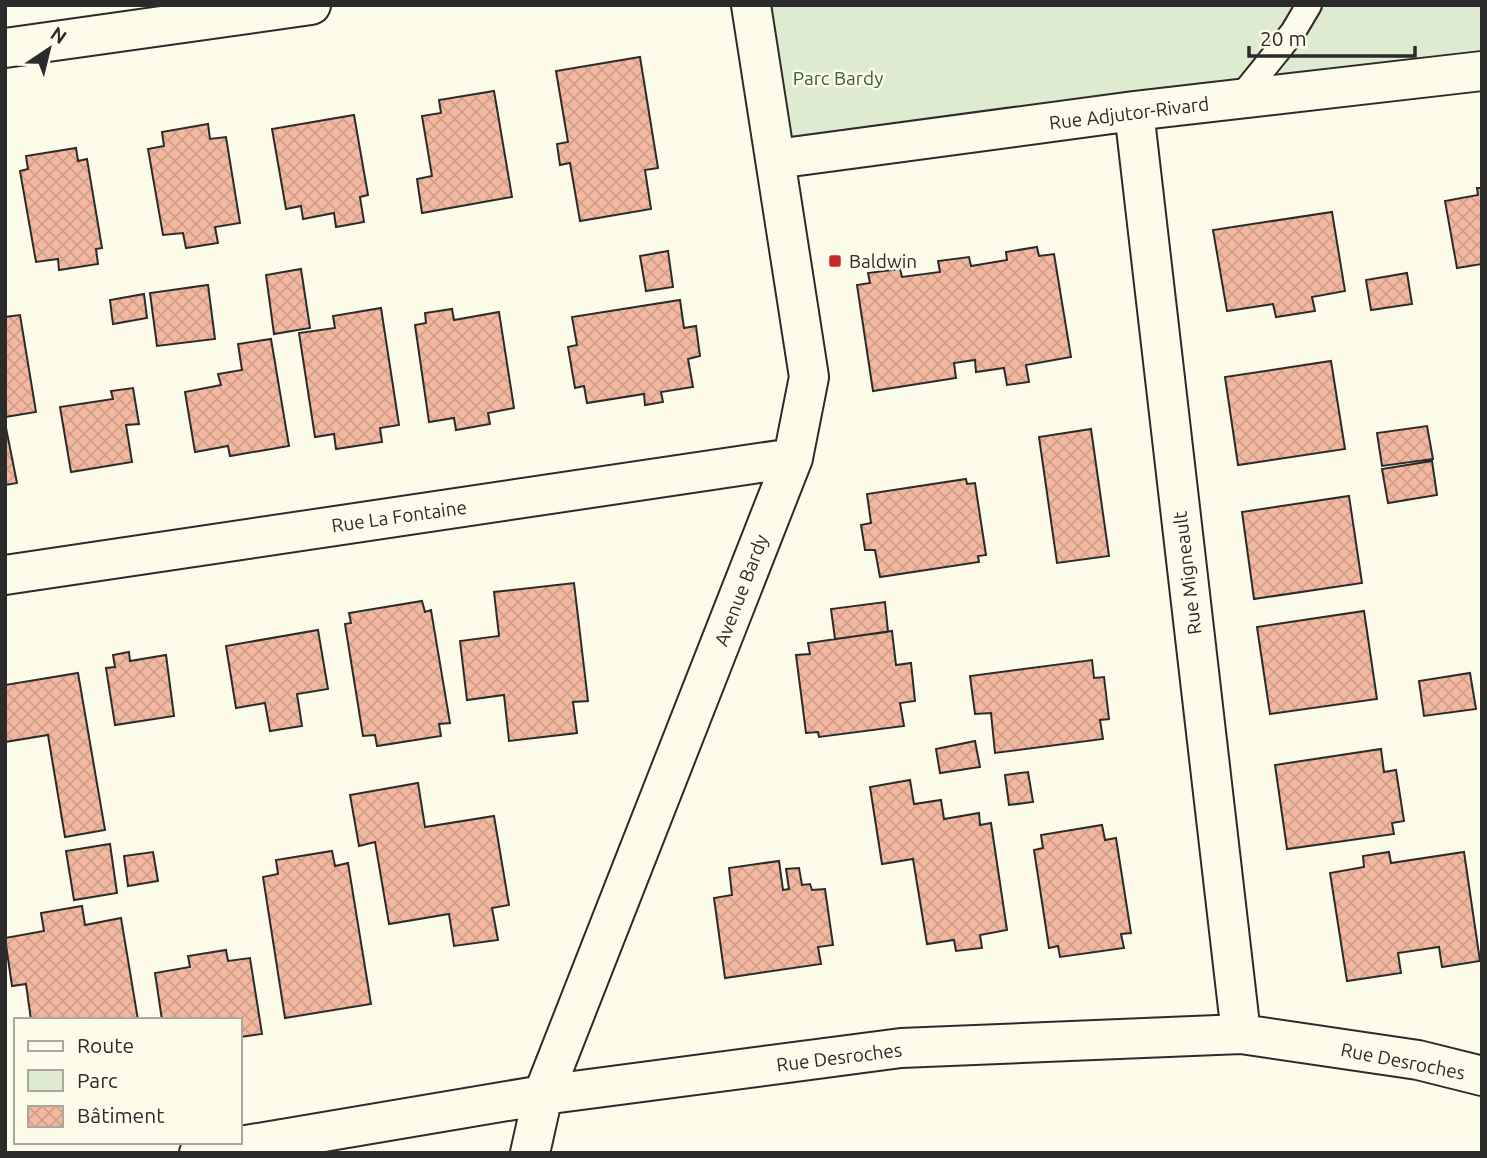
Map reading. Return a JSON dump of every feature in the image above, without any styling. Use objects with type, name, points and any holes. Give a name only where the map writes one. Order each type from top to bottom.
[{"type":"street","points":[[5,48],[311,5]]},
{"type":"street","name":"Avenue Bardy","points":[[530,1153],[543,1096],[793,458],[809,377],[751,5]]},
{"type":"street","name":"Rue Adjutor-Rivard","points":[[776,159],[1134,111],[1482,71]]},
{"type":"street","name":"Rue Migneault","points":[[1134,111],[1241,1034]]},
{"type":"street","name":"Rue La Fontaine","points":[[5,575],[793,458]]},
{"type":"street","name":"Rue Desroches","points":[[199,1153],[543,1096],[901,1048],[1241,1034],[1418,1060],[1482,1076]]},
{"type":"lane","points":[[1239,99],[1293,32],[1309,5]]},
{"type":"green space","name":"Parc Bardy","points":[[751,5],[1482,5],[1482,71],[776,159]]},
{"type":"building","points":[[640,57],[658,168],[645,170],[651,209],[580,221],[570,163],[560,165],[557,144],[568,142],[556,71]]},
{"type":"building","points":[[494,91],[512,197],[422,213],[417,179],[432,176],[422,116],[441,113],[439,100]]},
{"type":"building","points":[[354,115],[368,195],[360,197],[364,222],[336,227],[334,213],[303,219],[301,206],[286,209],[272,129]]},
{"type":"building","points":[[208,124],[210,139],[226,137],[240,223],[215,227],[218,243],[186,248],[183,233],[163,235],[148,149],[164,146],[162,132]]},
{"type":"building","points":[[76,148],[78,161],[87,159],[102,248],[96,249],[98,264],[59,270],[58,259],[36,262],[20,171],[28,169],[26,156]]},
{"type":"building","points":[[1477,188],[1482,188],[1482,264],[1457,268],[1445,201],[1478,195]]},
{"type":"building","points":[[1332,212],[1345,291],[1312,297],[1315,311],[1276,317],[1273,304],[1227,311],[1213,230]]},
{"type":"building","points":[[1037,247],[1039,256],[1054,254],[1071,357],[1026,365],[1029,382],[1007,385],[1004,368],[976,372],[975,360],[954,363],[956,378],[873,391],[857,285],[870,283],[868,273],[900,269],[902,277],[940,272],[938,261],[969,257],[971,266],[1007,260],[1006,252]]},
{"type":"building","points":[[668,251],[673,287],[646,291],[640,256]]},
{"type":"building","points":[[301,269],[310,328],[274,334],[266,275]]},
{"type":"building","points":[[1407,273],[1412,304],[1371,310],[1366,280]]},
{"type":"building","points":[[208,285],[215,339],[157,346],[150,293]]},
{"type":"building","points":[[144,294],[147,318],[113,324],[110,300]]},
{"type":"building","points":[[680,300],[684,328],[696,326],[700,356],[688,359],[693,387],[661,392],[663,402],[645,405],[644,394],[587,403],[584,386],[575,388],[568,347],[577,345],[572,317]]},
{"type":"building","points":[[381,308],[399,425],[380,428],[382,442],[336,449],[334,434],[315,437],[299,333],[335,328],[333,316]]},
{"type":"building","points":[[452,309],[454,320],[499,312],[514,408],[488,413],[490,424],[456,430],[454,418],[429,422],[415,325],[426,323],[425,313]]},
{"type":"building","points":[[20,315],[36,412],[5,417],[5,317]]},
{"type":"building","points":[[271,339],[289,446],[230,456],[228,446],[195,452],[185,392],[221,385],[218,374],[242,370],[238,344]]},
{"type":"building","points":[[1331,361],[1345,449],[1238,465],[1225,377]]},
{"type":"building","points":[[133,388],[139,424],[126,425],[132,462],[71,472],[60,407],[113,399],[111,391]]},
{"type":"building","points":[[5,423],[17,483],[5,485]]},
{"type":"building","points":[[1427,426],[1433,459],[1382,466],[1377,433]]},
{"type":"building","points":[[1091,429],[1109,556],[1057,563],[1039,437]]},
{"type":"building","points":[[1432,461],[1437,495],[1388,503],[1382,469]]},
{"type":"building","points":[[966,479],[967,484],[975,483],[986,555],[978,556],[979,562],[880,577],[875,550],[865,550],[861,525],[871,523],[867,494]]},
{"type":"building","points":[[1349,496],[1362,583],[1254,599],[1242,512]]},
{"type":"building","points":[[574,583],[588,701],[573,702],[577,733],[509,741],[504,695],[467,700],[460,641],[499,636],[494,592]]},
{"type":"building","points":[[422,601],[425,612],[431,610],[450,723],[439,724],[441,736],[377,746],[375,735],[363,736],[345,624],[351,623],[349,613]]},
{"type":"building","points":[[885,602],[888,632],[835,639],[831,609]]},
{"type":"building","points":[[1364,611],[1377,699],[1270,714],[1257,627]]},
{"type":"building","points":[[318,630],[328,689],[297,694],[302,726],[270,731],[265,703],[236,708],[226,646]]},
{"type":"building","points":[[892,631],[896,665],[911,663],[915,701],[900,703],[904,726],[819,737],[818,732],[806,733],[796,655],[810,654],[808,643]]},
{"type":"building","points":[[129,652],[130,661],[166,655],[174,716],[115,725],[106,668],[115,667],[113,655]]},
{"type":"building","points":[[1092,660],[1094,678],[1104,677],[1109,719],[1100,720],[1103,739],[995,753],[991,713],[975,714],[970,676]]},
{"type":"building","points":[[78,673],[105,830],[65,837],[48,735],[5,742],[5,685]]},
{"type":"building","points":[[1470,673],[1476,709],[1424,716],[1419,681]]},
{"type":"building","points":[[975,741],[980,767],[940,773],[936,749]]},
{"type":"building","points":[[1381,749],[1384,772],[1396,770],[1404,821],[1392,823],[1394,834],[1287,849],[1275,765]]},
{"type":"building","points":[[1028,772],[1033,802],[1009,805],[1005,775]]},
{"type":"building","points":[[910,780],[914,804],[941,800],[944,819],[979,813],[980,825],[991,823],[1007,930],[980,935],[982,948],[956,951],[954,940],[927,944],[913,859],[882,864],[870,787]]},
{"type":"building","points":[[418,783],[425,827],[494,816],[509,905],[492,908],[498,940],[454,946],[449,914],[389,924],[375,842],[359,846],[350,795]]},
{"type":"building","points":[[1102,825],[1105,840],[1116,838],[1131,933],[1121,934],[1124,948],[1060,957],[1058,946],[1049,948],[1034,850],[1043,848],[1041,835]]},
{"type":"building","points":[[110,844],[117,893],[74,900],[66,851]]},
{"type":"building","points":[[332,851],[335,866],[348,863],[371,1004],[285,1018],[263,877],[278,874],[276,860]]},
{"type":"building","points":[[153,852],[158,881],[128,886],[124,856]]},
{"type":"building","points":[[1389,852],[1391,863],[1464,852],[1480,961],[1442,967],[1439,947],[1398,953],[1401,973],[1347,981],[1330,873],[1364,867],[1363,856]]},
{"type":"building","points":[[779,861],[783,890],[789,889],[786,869],[799,868],[802,885],[810,884],[812,890],[825,889],[833,945],[818,947],[821,964],[725,978],[714,898],[732,895],[729,868]]},
{"type":"building","points":[[82,906],[85,925],[121,918],[138,1018],[31,1018],[26,984],[12,986],[5,938],[44,931],[41,913]]},
{"type":"building","points":[[226,950],[228,961],[250,958],[262,1034],[242,1037],[242,1018],[162,1018],[155,973],[190,967],[188,956]]},
{"type":"place","name":"Baldwin","points":[[835,261]]}]
